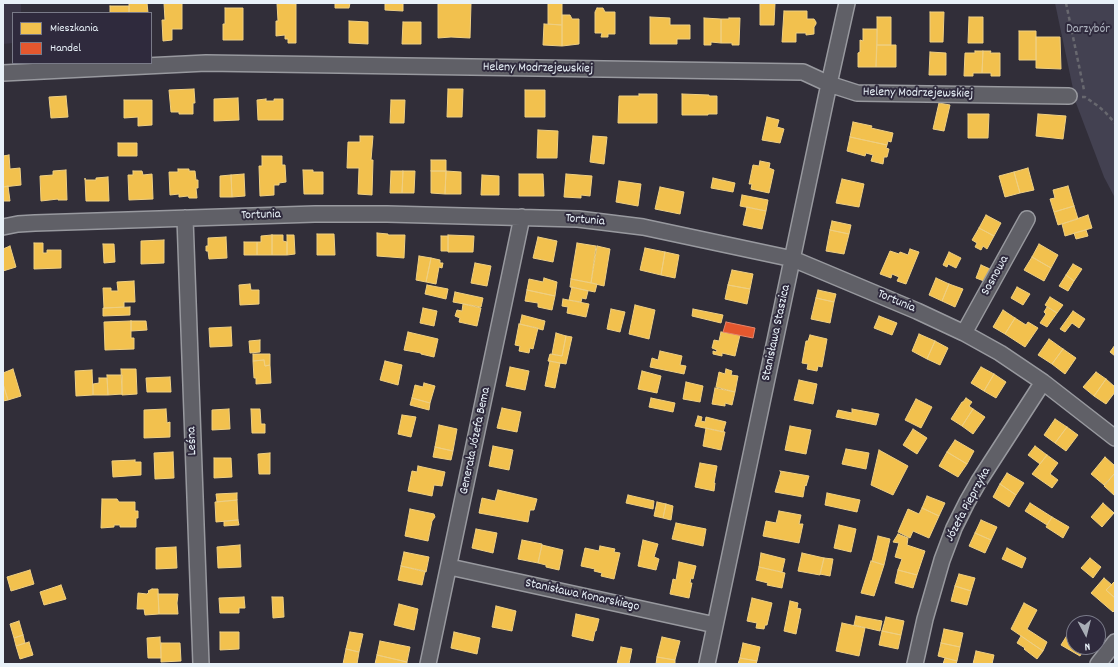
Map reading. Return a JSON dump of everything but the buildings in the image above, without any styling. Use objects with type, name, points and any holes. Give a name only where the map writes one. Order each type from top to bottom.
[{"type":"street","name":"Stanisława Staszica","points":[[707,664],[714,625],[847,3]]},
{"type":"street","name":"Heleny Modrzejewskiej","points":[[3,73],[214,63],[803,72],[829,84],[857,93],[1069,96]]},
{"type":"street","name":"Tortunia","points":[[3,227],[35,223],[315,214],[387,214],[578,219],[644,227],[793,259],[917,311],[964,333],[1000,353],[1043,382],[1115,438]]},
{"type":"street","name":"Generała Józefa Bema","points":[[428,664],[450,567],[522,217]]},
{"type":"street","name":"Leśna","points":[[185,218],[201,664]]},
{"type":"street","name":"Sosnowa","points":[[964,333],[1027,219]]},
{"type":"street","name":"Józefa Pieprzyka","points":[[916,664],[938,574],[954,528],[979,481],[1043,382]]},
{"type":"street","name":"Stanisława Konarskiego","points":[[450,567],[714,625]]},
{"type":"street","points":[[1098,664],[1115,642]]},
{"type":"path","points":[[1066,3],[1085,97],[1098,106],[1115,123]]},
{"type":"path","points":[[1109,116],[1115,116]]},
{"type":"shaded area","points":[[3,3],[21,3],[21,12],[12,12],[12,43],[3,44]]},
{"type":"green space","name":"Darzybór","points":[[1055,3],[1115,3],[1115,198],[1104,177],[1076,103]]}]
